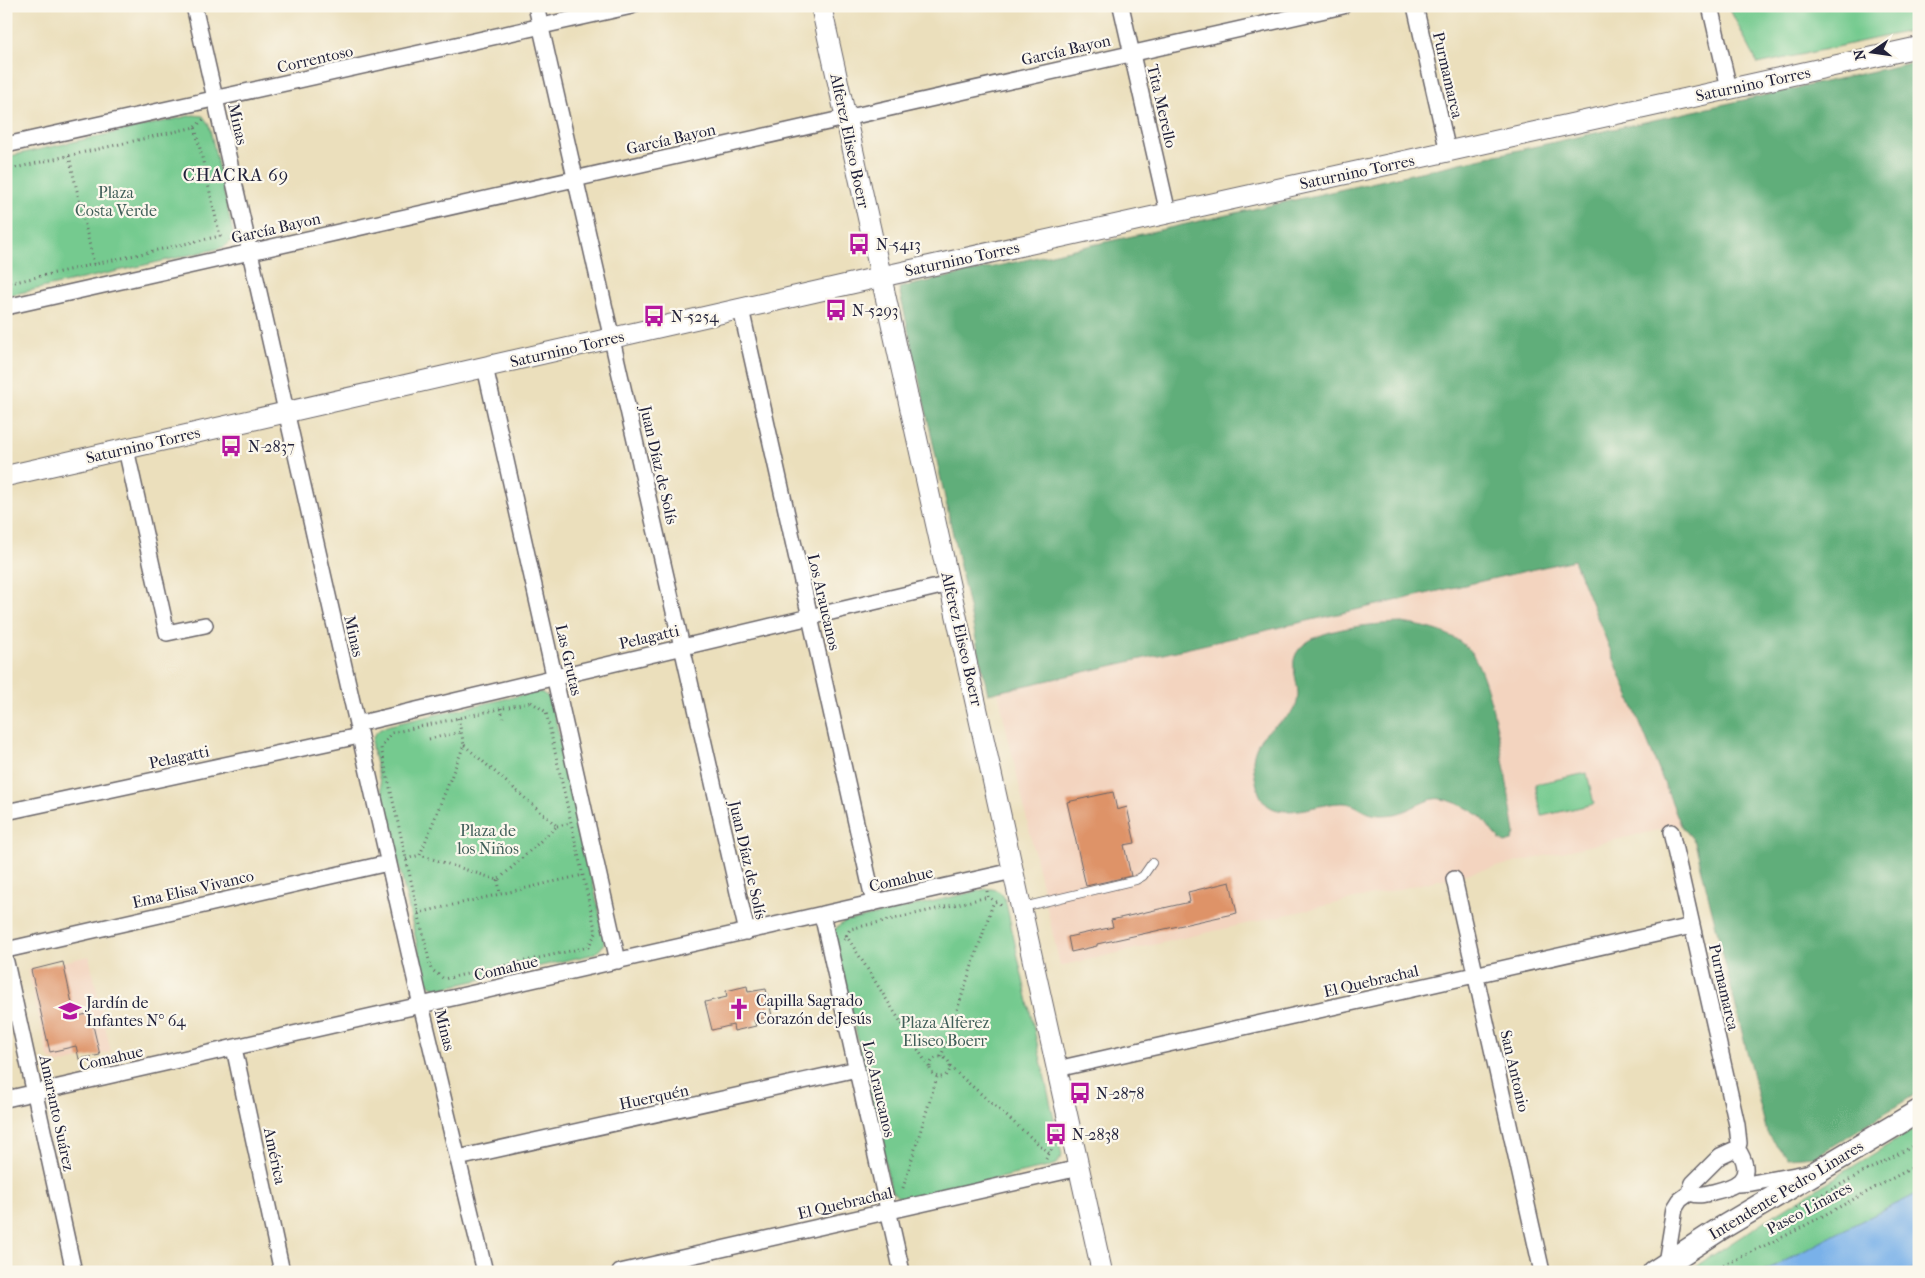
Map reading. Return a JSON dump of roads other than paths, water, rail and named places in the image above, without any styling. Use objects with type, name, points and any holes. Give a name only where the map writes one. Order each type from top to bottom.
[{"type":"main road","name":"Intendente Pedro Linares","points":[[1660,1267],[1720,1228],[1919,1111]]},
{"type":"street","name":"Minas","points":[[194,6],[388,863],[485,1272]]},
{"type":"street","name":"Juan Díaz de Solís","points":[[536,6],[747,932]]},
{"type":"street","name":"Correntoso","points":[[6,145],[632,6]]},
{"type":"street","name":"Alferez Eliseo Boerr","points":[[820,6],[1102,1272]]},
{"type":"street","name":"Tita Merello","points":[[1121,6],[1168,214]]},
{"type":"street","name":"García Bayon","points":[[6,307],[1343,6]]},
{"type":"street","name":"Purmamarca","points":[[1415,6],[1448,152]]},
{"type":"street","points":[[1710,6],[1729,89]]},
{"type":"street","name":"Saturnino Torres","points":[[6,476],[880,277],[1919,48]]},
{"type":"street","name":"Los Araucanos","points":[[741,309],[874,903]]},
{"type":"street","name":"Las Grutas","points":[[485,367],[618,961]]},
{"type":"street","points":[[126,449],[167,633],[205,625]]},
{"type":"street","name":"Pelagatti","points":[[6,812],[358,730],[554,677],[950,584]]},
{"type":"street","name":"Purmamarca","points":[[1671,832],[1737,1125],[1739,1143],[1737,1151],[1740,1153],[1744,1164],[1743,1176],[1738,1184]]},
{"type":"street","name":"Ema Elisa Vivanco","points":[[6,950],[388,863]]},
{"type":"street","name":"Comahue","points":[[6,1099],[1013,871]]},
{"type":"street","name":"San Antonio","points":[[1454,879],[1542,1272]]},
{"type":"street","name":"Los Araucanos","points":[[822,914],[902,1272]]},
{"type":"street","name":"El Quebrachal","points":[[1057,1069],[1692,926]]},
{"type":"street","name":"Amaranto Suárez","points":[[6,962],[74,1272]]},
{"type":"street","name":"América","points":[[234,1048],[282,1272]]},
{"type":"street","name":"Huerquén","points":[[458,1158],[857,1070]]},
{"type":"street","points":[[1691,1192],[1691,1186],[1720,1156],[1728,1151],[1737,1151]]},
{"type":"street","name":"El Quebrachal","points":[[620,1272],[1079,1168]]},
{"type":"street","points":[[1691,1192],[1695,1195],[1700,1195],[1730,1188],[1738,1184],[1821,1170]]},
{"type":"street","points":[[1660,1267],[1675,1208],[1680,1200],[1691,1192]]},
{"type":"lane","points":[[1021,908],[1136,880],[1143,876],[1152,863]]},
{"type":"water","points":[[1919,1193],[1919,1266],[1906,1272],[1764,1272],[1851,1226]]},
{"type":"place","name":"N-5413","points":[[859,244]]},
{"type":"place","name":"N-5293","points":[[836,310]]},
{"type":"place","name":"N-5254","points":[[654,316]]},
{"type":"place","name":"N-2837","points":[[231,446]]},
{"type":"place","name":"Capilla Sagrado Corazón de Jesús","points":[[739,1009]]},
{"type":"place","name":"Jardín de Infantes N° 64","points":[[70,1011]]},
{"type":"place","name":"N-2878","points":[[1080,1093]]},
{"type":"place","name":"N-2838","points":[[1056,1134]]},
{"type":"district","name":"CHACRA 69","points":[[236,175]]},
{"type":"park label","name":"Plaza Costa Verde","points":[[116,201]]},
{"type":"park label","name":"Plaza de los Niños","points":[[488,839]]},
{"type":"park label","name":"Plaza Alferez Eliseo Boerr","points":[[945,1031]]}]
